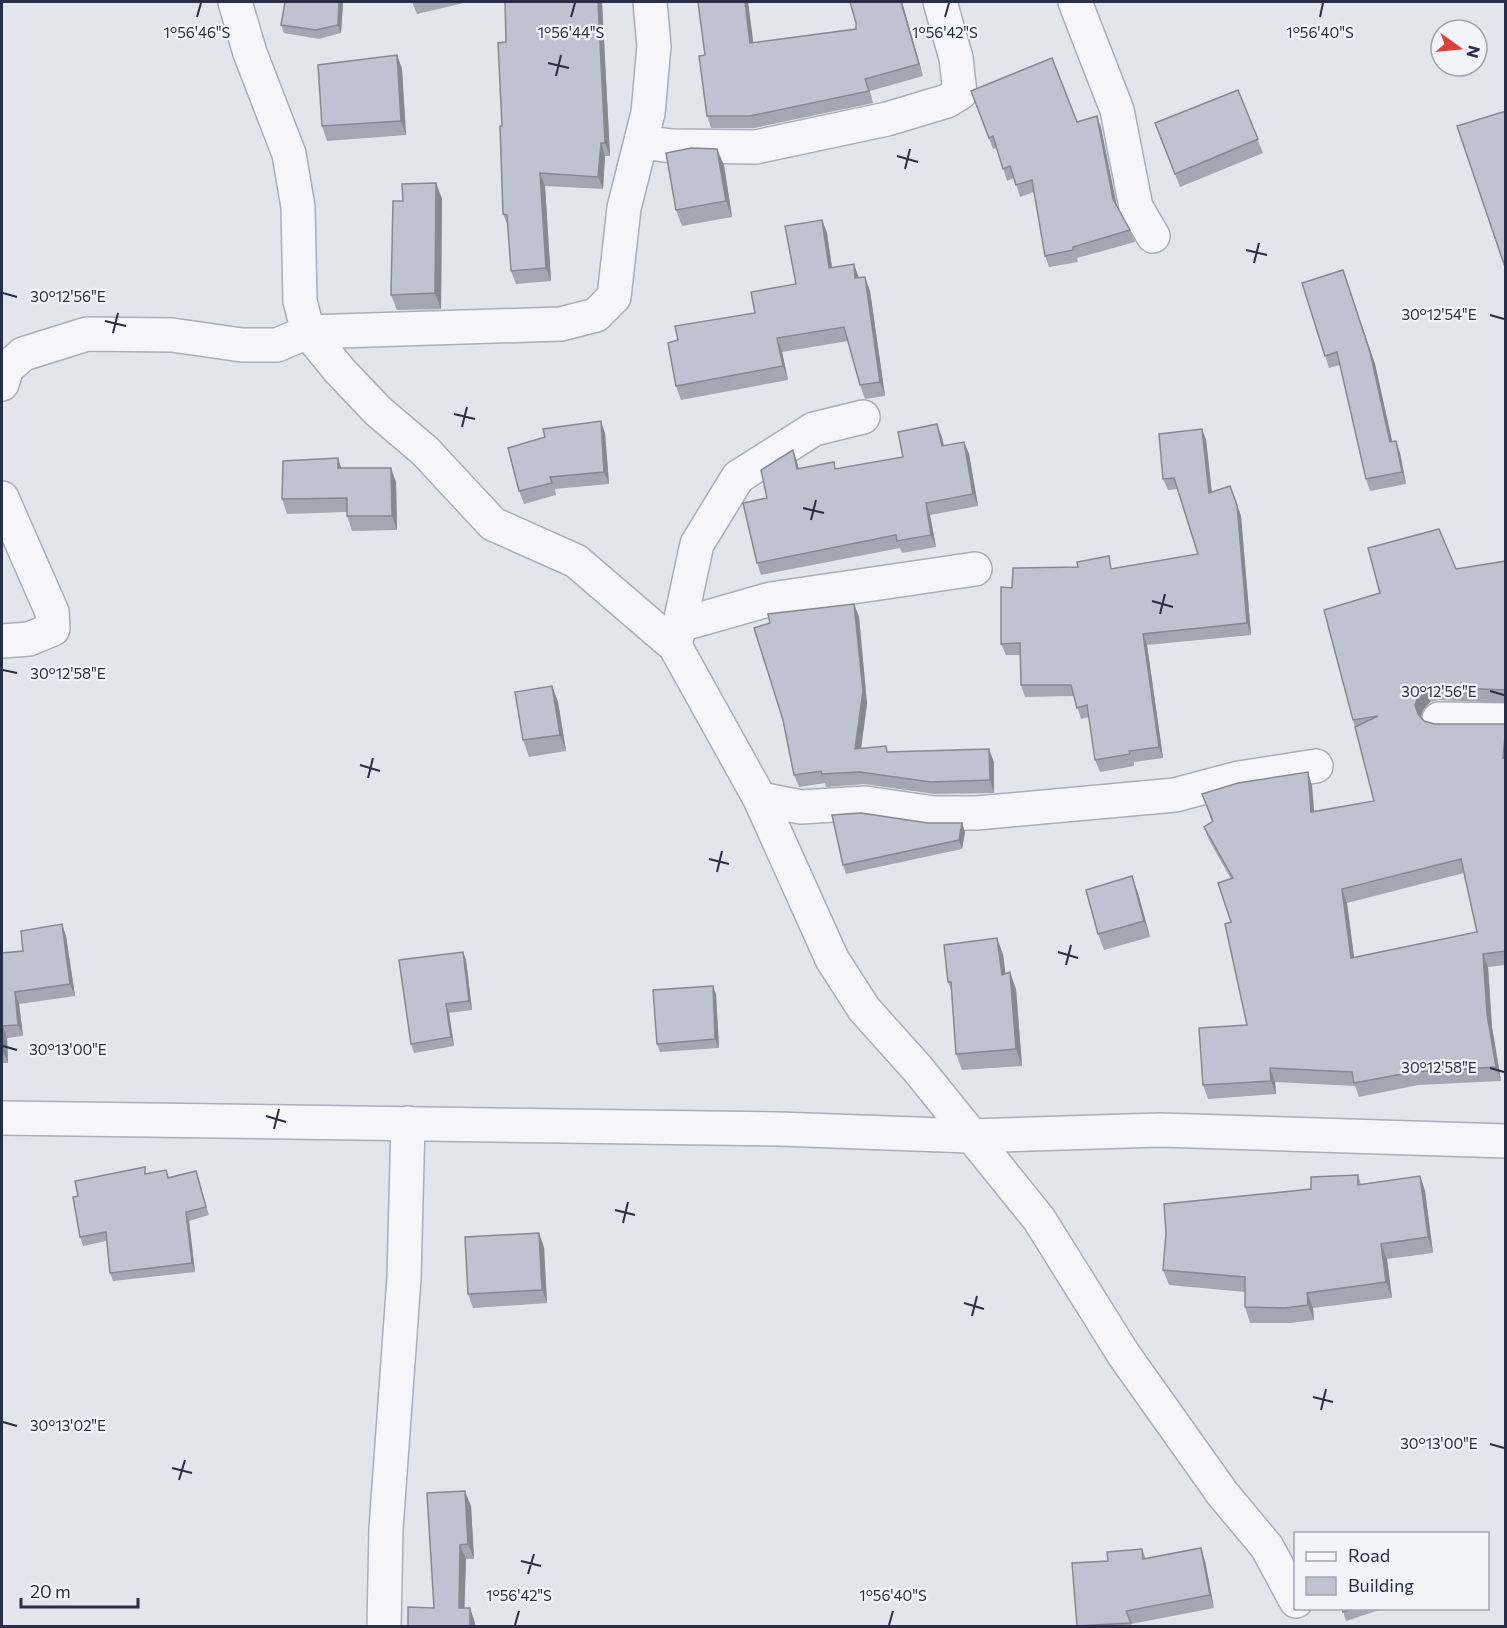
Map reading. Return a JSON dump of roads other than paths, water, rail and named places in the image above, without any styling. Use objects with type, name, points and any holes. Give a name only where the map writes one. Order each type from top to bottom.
[{"type":"street","points":[[235,2],[250,53],[289,154],[298,207],[300,301],[308,332],[347,379],[378,411],[425,451],[493,524],[576,561],[677,635],[760,799],[832,959],[864,1009],[917,1068],[1039,1219],[1124,1354],[1222,1493],[1267,1548],[1294,1597]]},
{"type":"street","points":[[2,384],[7,368],[23,354],[87,334],[172,335],[242,345],[277,345],[308,332],[561,324],[596,315],[614,297],[624,208],[648,113],[654,46],[650,2]]},
{"type":"street","points":[[641,142],[672,146],[756,147],[887,118],[947,100],[960,93],[956,58],[940,2]]},
{"type":"street","points":[[1075,2],[1117,110],[1136,207],[1153,236]]},
{"type":"street","points":[[677,635],[697,544],[738,477],[814,429],[863,417]]},
{"type":"street","points":[[2,498],[52,612],[53,629],[29,639],[2,641]]},
{"type":"street","points":[[677,635],[771,599],[975,569]]},
{"type":"street","points":[[1439,719],[1506,720]]},
{"type":"street","points":[[760,799],[801,807],[865,803],[934,813],[977,813],[1175,795],[1239,778],[1316,766]]},
{"type":"street","points":[[2,1118],[767,1128],[970,1136],[1160,1130],[1506,1141]]},
{"type":"street","points":[[384,1626],[386,1529],[404,1278],[408,1123]]},
{"type":"street","points":[[1299,1610],[1303,1626]]}]
